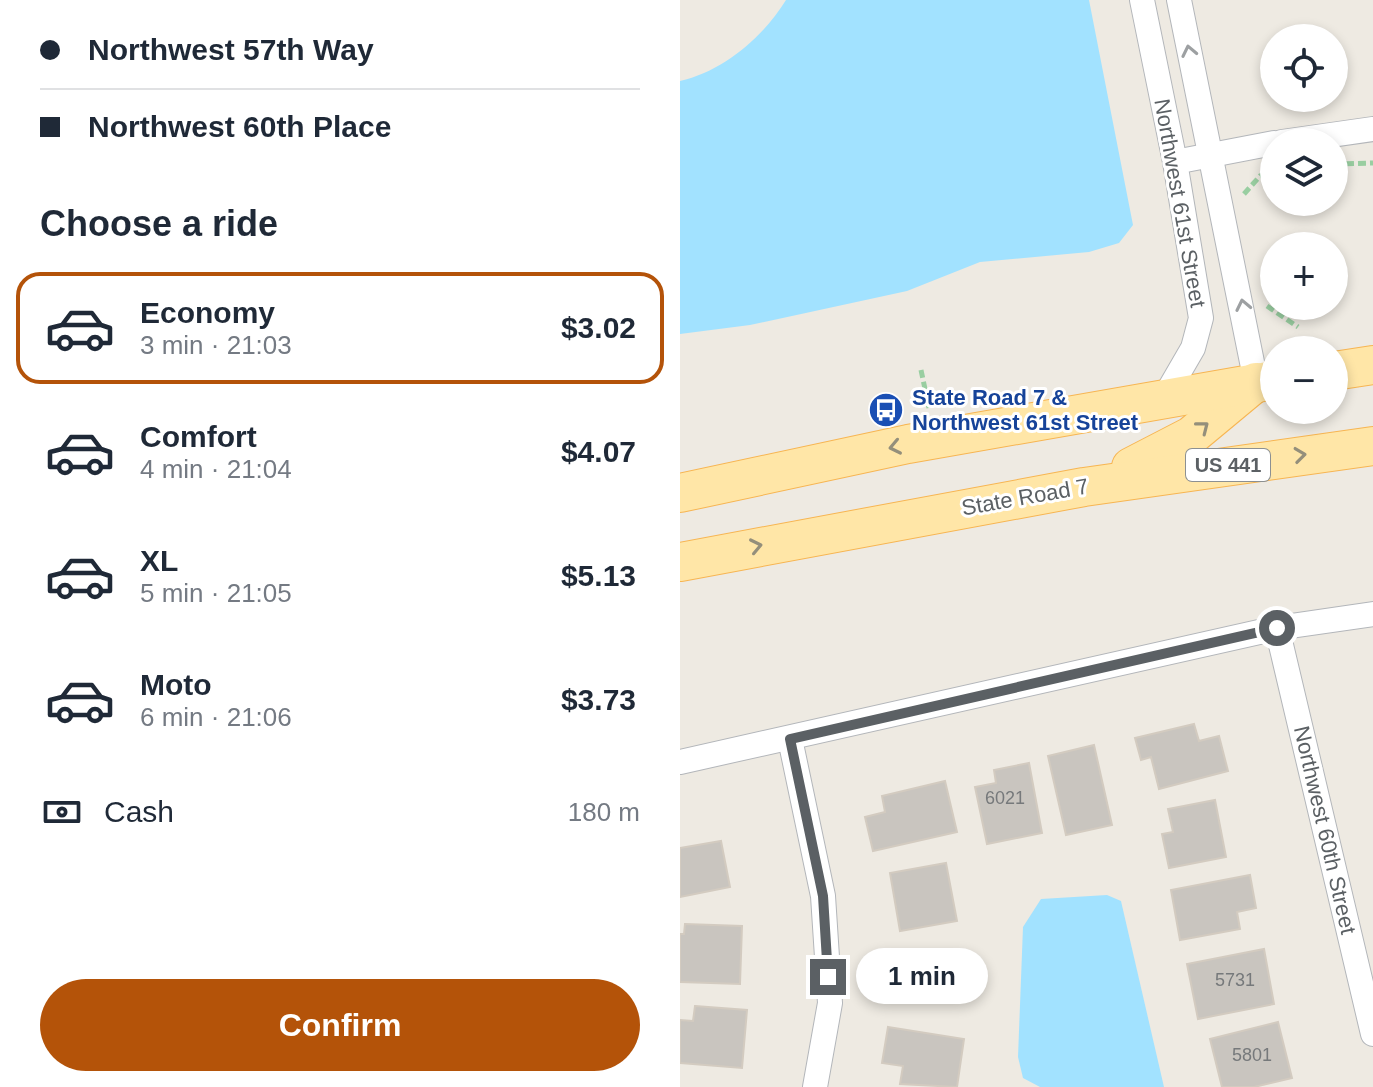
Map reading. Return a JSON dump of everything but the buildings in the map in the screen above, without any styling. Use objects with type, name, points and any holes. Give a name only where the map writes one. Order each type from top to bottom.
[{"type":"main road","points":[[1348,369],[1373,365]]},
{"type":"main road","points":[[680,493],[908,444],[1260,382]]},
{"type":"main road","points":[[1084,487],[1170,450],[1260,385]]},
{"type":"main road","name":"State Road 7","points":[[680,562],[1084,487],[1373,446]]},
{"type":"street","name":"Northwest 61st Street","points":[[1142,0],[1175,162],[1201,318],[1193,348],[1164,398]]},
{"type":"street","name":"Northwest 61st Street","points":[[1179,0],[1211,154],[1260,360]]},
{"type":"street","points":[[1348,133],[1373,129]]},
{"type":"street","points":[[1175,162],[1260,145]]},
{"type":"street","points":[[680,762],[1277,628],[1373,614]]},
{"type":"street","name":"Northwest 60th Street","points":[[1277,628],[1373,1032]]},
{"type":"street","points":[[790,739],[823,896],[830,1003],[815,1087]]},
{"type":"path","points":[[1348,164],[1373,163]]},
{"type":"water","points":[[786,0],[1089,0],[1133,225],[1119,243],[1089,252],[980,262],[907,291],[750,325],[680,334],[680,81],[712,69],[741,51],[766,27]]},
{"type":"water","points":[[1107,895],[1121,901],[1164,1087],[1040,1087],[1023,1078],[1018,1057],[1023,927],[1041,899]]},
{"type":"place","name":"State Road 7 & Northwest 61st Street","points":[[886,410]]},
{"type":"route","points":[[828,977],[823,896],[790,739],[1277,628]]}]
